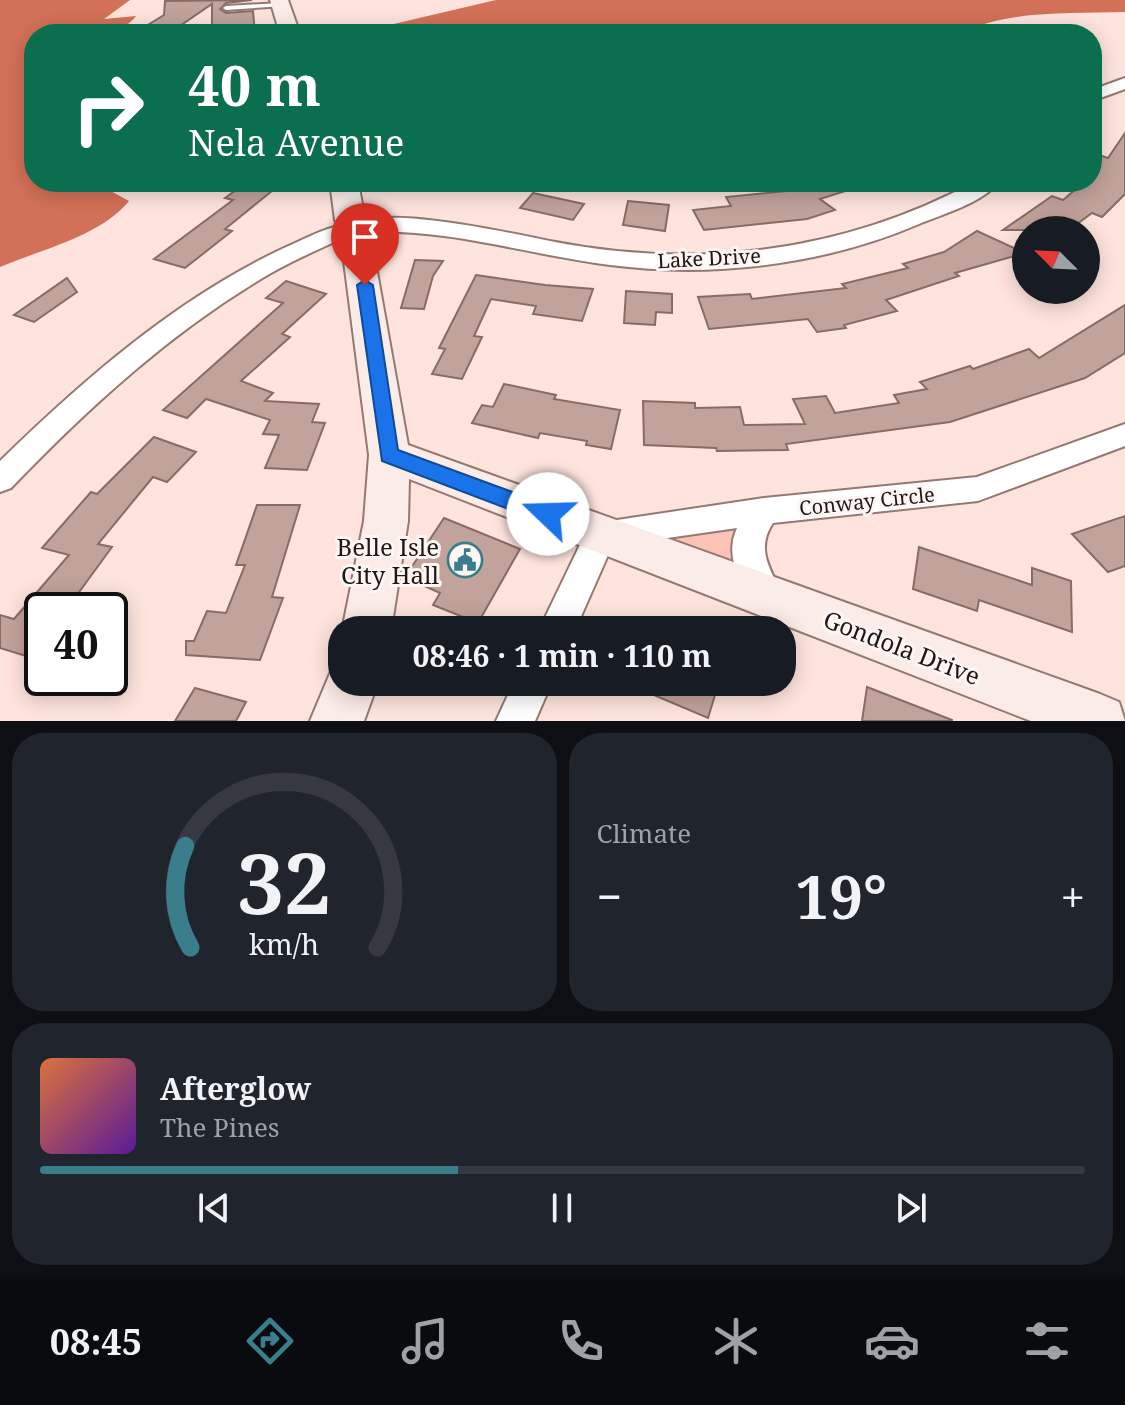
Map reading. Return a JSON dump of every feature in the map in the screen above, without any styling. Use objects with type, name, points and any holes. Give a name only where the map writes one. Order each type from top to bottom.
[{"type":"street","points":[[280,3],[287,24]]},
{"type":"street","points":[[1102,92],[1125,83]]},
{"type":"street","points":[[346,192],[389,455],[386,521],[369,616]]},
{"type":"street","name":"Lake Drive","points":[[353,230],[406,223],[458,229],[613,259],[673,264],[794,253],[857,239],[918,216],[968,192]]},
{"type":"street","points":[[0,480],[101,386],[196,311],[263,268],[353,230]]},
{"type":"street","name":"Conway Circle","points":[[601,534],[764,511],[978,489],[1125,435]]},
{"type":"street","name":"Gondola Drive","points":[[389,455],[1100,721]]},
{"type":"street","points":[[764,511],[750,528],[746,548],[751,571],[766,596]]},
{"type":"street","points":[[563,616],[601,534]]},
{"type":"street","points":[[337,721],[347,696]]},
{"type":"street","points":[[515,721],[527,696]]},
{"type":"lane","points":[[226,8],[280,3]]},
{"type":"shaded area","points":[[0,0],[130,0],[104,19],[136,16],[128,24],[24,24],[24,192],[112,192],[129,201],[117,213],[86,233],[0,267]]},
{"type":"shaded area","points":[[496,0],[1125,0],[1125,12],[1062,13],[985,24],[394,24]]},
{"type":"shaded area","points":[[738,525],[739,570],[640,530]]},
{"type":"building","points":[[252,0],[226,3],[220,9],[226,13],[253,11],[254,24],[212,24],[212,4],[183,24],[149,24],[164,15],[165,1]]},
{"type":"building","points":[[1125,133],[1125,194],[1102,217],[1092,213],[1088,216],[1023,216],[1052,196],[1063,200],[1072,192],[1102,192],[1102,156],[1108,158]]},
{"type":"building","points":[[233,192],[271,192],[225,229],[232,231],[185,268],[154,259],[233,200],[225,198]]},
{"type":"building","points":[[777,192],[842,192],[820,199],[835,210],[807,219],[704,230],[693,210],[731,206],[726,197]]},
{"type":"building","points":[[533,193],[584,204],[573,220],[520,208]]},
{"type":"building","points":[[628,201],[669,205],[665,231],[623,225]]},
{"type":"building","points":[[977,231],[1012,247],[1012,257],[955,273],[959,276],[886,300],[897,311],[844,325],[846,328],[817,332],[808,319],[709,329],[698,297],[750,294],[752,299],[846,288],[842,284],[908,268],[903,264],[944,252]]},
{"type":"building","points":[[415,260],[443,261],[433,276],[424,309],[401,308]]},
{"type":"building","points":[[476,275],[593,289],[582,321],[533,314],[536,306],[491,299],[474,336],[482,337],[462,379],[432,374],[445,349],[439,348]]},
{"type":"building","points":[[67,278],[77,292],[34,322],[14,315]]},
{"type":"building","points":[[286,281],[326,294],[282,334],[290,337],[241,381],[273,393],[265,401],[319,404],[312,422],[325,423],[307,470],[265,468],[279,435],[263,434],[270,420],[206,399],[187,418],[163,410],[283,303],[266,298]]},
{"type":"building","points":[[626,291],[672,294],[672,313],[656,312],[655,325],[624,323]]},
{"type":"building","points":[[1125,305],[1125,353],[1085,378],[950,422],[786,444],[788,450],[717,451],[716,448],[644,445],[643,401],[695,403],[695,408],[740,407],[744,425],[805,424],[793,399],[826,396],[835,413],[899,403],[894,395],[927,389],[920,382],[970,366],[973,369],[1029,349],[1039,358]]},
{"type":"building","points":[[504,384],[556,395],[554,399],[620,410],[611,449],[586,445],[587,441],[540,433],[538,438],[472,423],[482,405],[493,407]]},
{"type":"building","points":[[154,437],[196,452],[167,482],[153,477],[98,544],[112,547],[79,592],[37,592],[69,555],[42,548],[91,492],[97,494]]},
{"type":"building","points":[[257,505],[300,505],[272,597],[283,598],[260,660],[186,655],[186,641],[194,641],[207,611],[226,613],[245,565],[236,565]]},
{"type":"building","points":[[1125,516],[1125,566],[1108,572],[1072,534]]},
{"type":"building","name":"Belle Isle City Hall","points":[[444,518],[520,549],[482,616],[460,616],[433,605],[440,593],[405,577]]},
{"type":"building","points":[[919,547],[1032,585],[1032,568],[1071,581],[1072,632],[979,600],[977,611],[913,589]]},
{"type":"building","points":[[24,607],[24,655],[0,648],[0,615],[14,619]]},
{"type":"building","points":[[867,687],[952,720],[952,721],[862,721]]},
{"type":"building","points":[[195,688],[246,702],[236,721],[175,721]]},
{"type":"building","points":[[656,696],[715,696],[708,718]]},
{"type":"place","name":"Belle Isle City Hall","points":[[465,560]]},
{"type":"route","points":[[365,285],[389,455],[548,514]]}]
